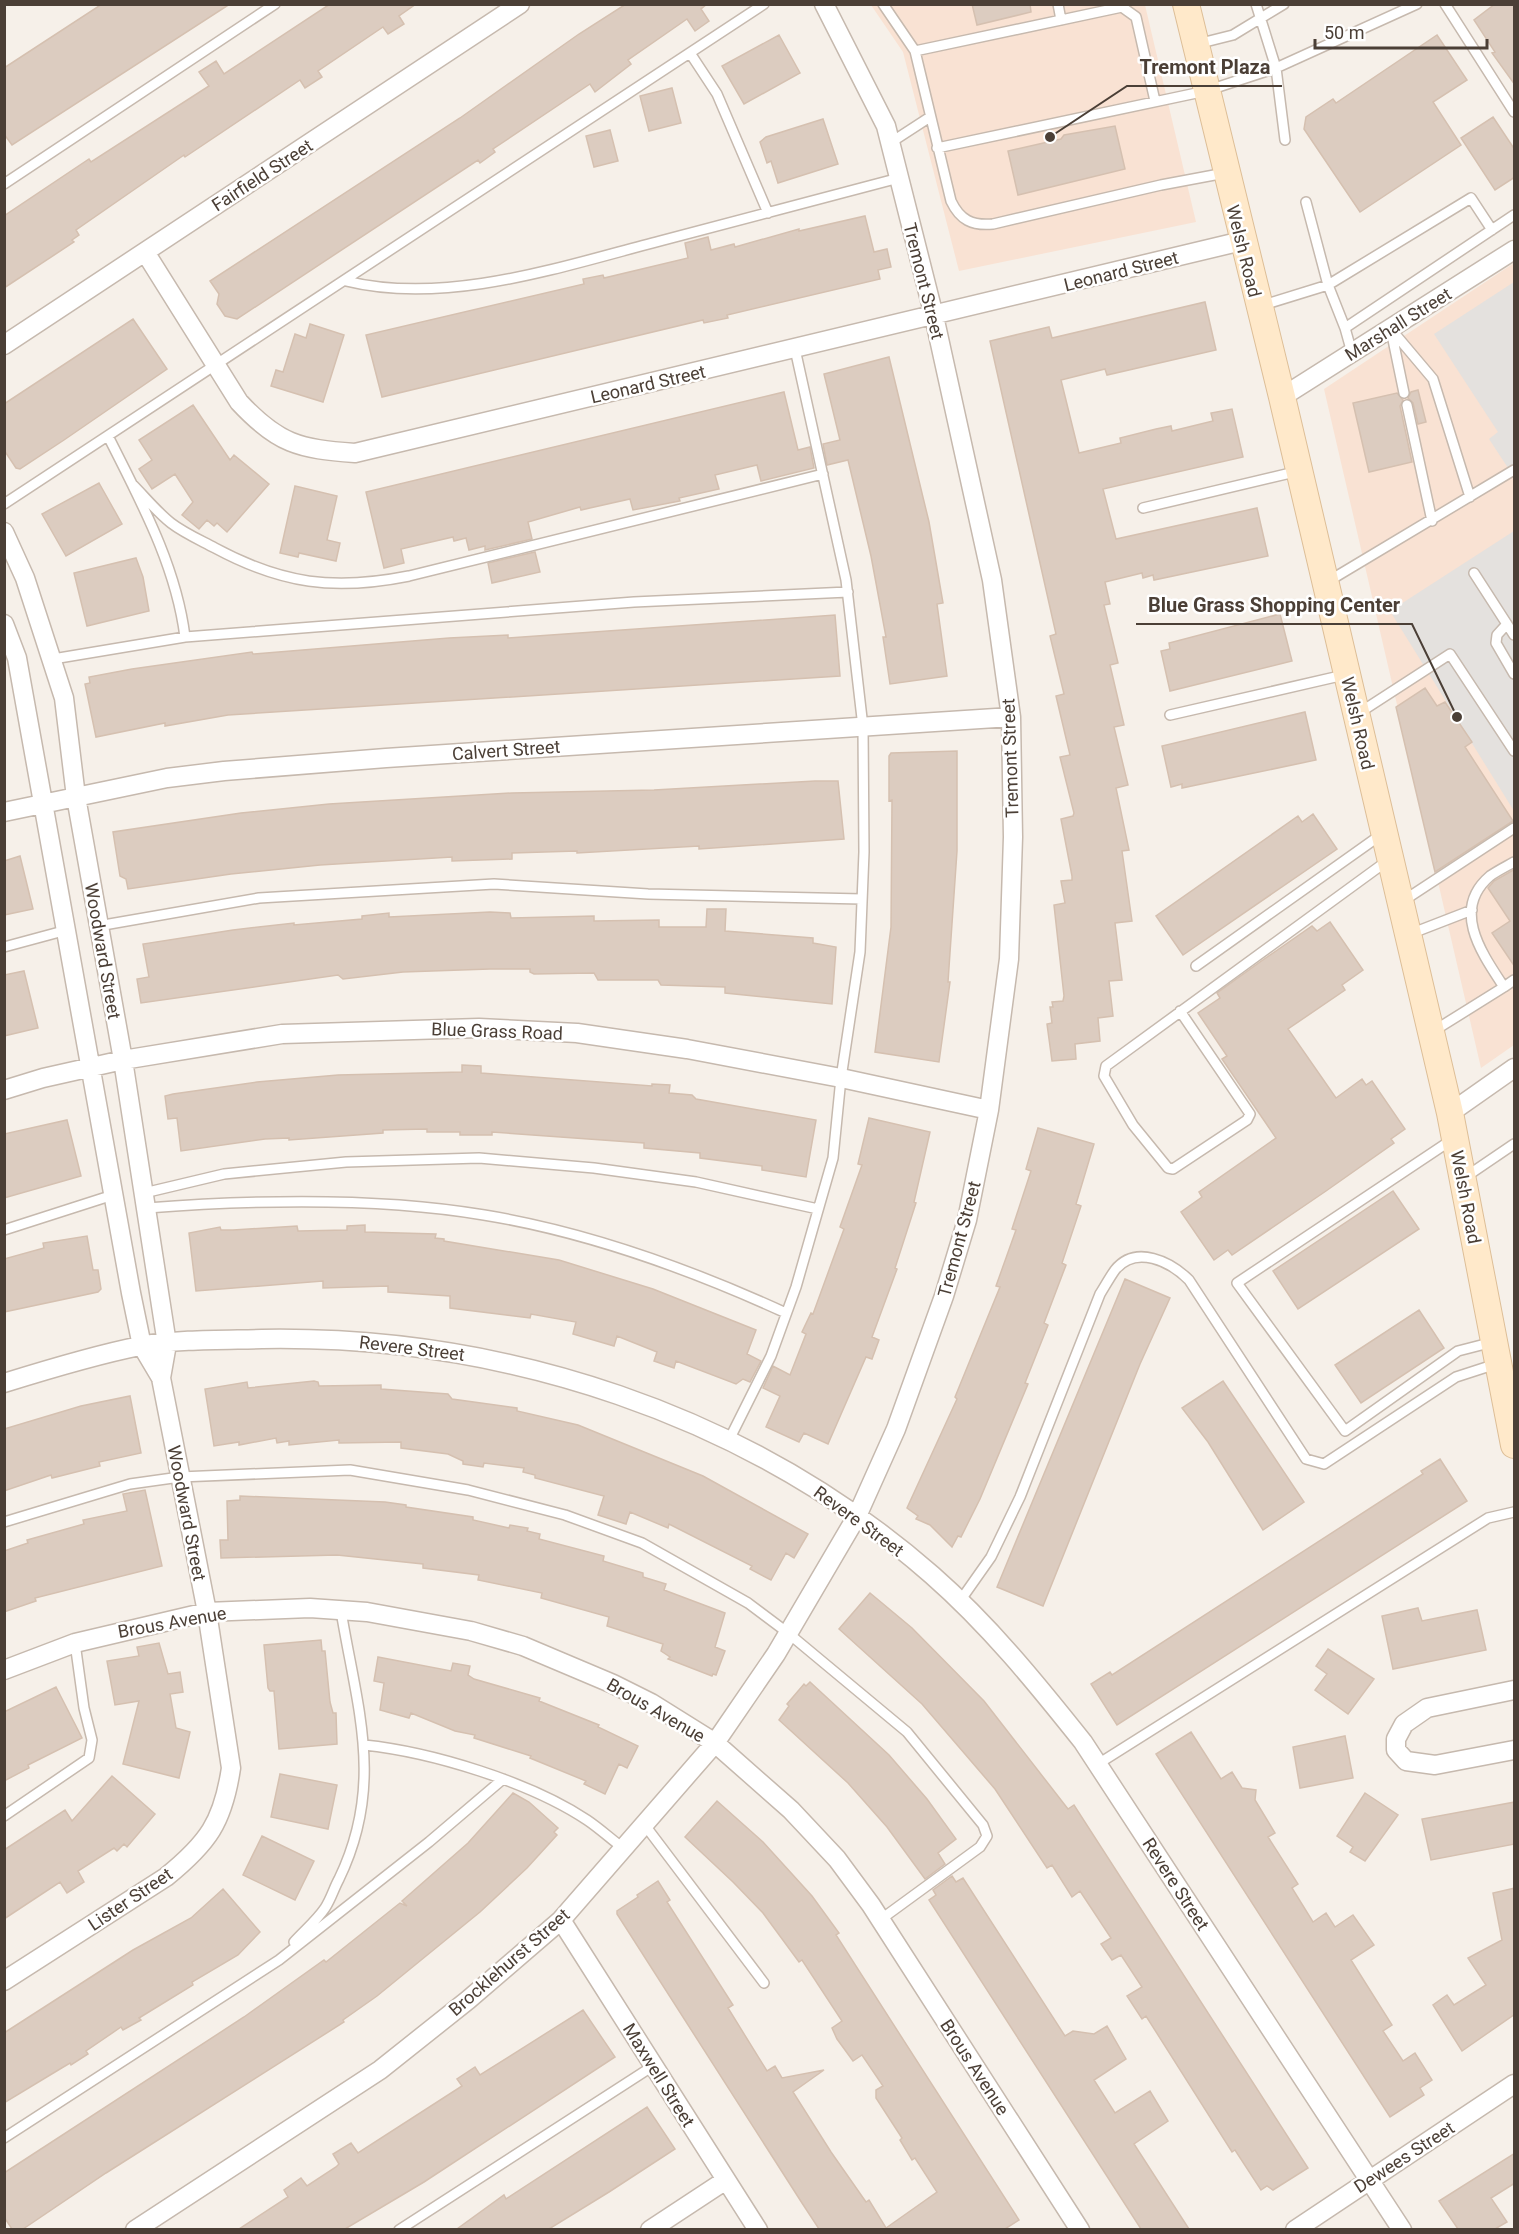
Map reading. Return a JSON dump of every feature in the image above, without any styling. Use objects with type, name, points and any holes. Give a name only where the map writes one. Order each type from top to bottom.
[{"type":"street","name":"Fairfield Street","points":[[4,345],[520,4]]},
{"type":"street","name":"Tremont Street","points":[[824,4],[886,126],[933,316],[992,580],[1011,717],[1013,837],[1009,959],[989,1110],[967,1220],[944,1296],[896,1428],[857,1516]]},
{"type":"street","name":"Welsh Road","points":[[1186,4],[1258,307],[1282,397],[1431,1032],[1452,1125],[1515,1445]]},
{"type":"street","name":"Leonard Street","points":[[145,252],[215,366],[239,402],[258,423],[281,439],[311,450],[355,453],[1242,241]]},
{"type":"street","name":"Marshall Street","points":[[1282,397],[1515,250]]},
{"type":"street","name":"Woodward Street","points":[[4,532],[25,578],[53,658],[64,698],[76,797],[123,1060],[167,1344],[161,1378]]},
{"type":"street","name":"Woodward Street","points":[[4,624],[11,668],[44,803],[142,1346],[161,1378],[207,1612],[229,1750],[231,1768],[228,1791]]},
{"type":"street","name":"Calvert Street","points":[[4,812],[167,778],[224,771],[1011,717]]},
{"type":"street","name":"Blue Grass Road","points":[[4,1090],[123,1060],[282,1034],[479,1028],[577,1034],[687,1049],[841,1078],[989,1110]]},
{"type":"street","points":[[1452,1125],[1515,1068]]},
{"type":"street","name":"Revere Street","points":[[4,1383],[142,1346],[308,1338],[404,1344],[533,1368],[628,1397],[729,1440],[822,1492],[857,1516],[930,1573],[960,1601],[1034,1679],[1098,1764],[1402,2229]]},
{"type":"street","name":"Brocklehurst Street","points":[[135,2229],[380,2070],[468,2000],[561,1920],[715,1743],[788,1633],[857,1516]]},
{"type":"street","name":"Brous Avenue","points":[[4,1670],[75,1643],[207,1612],[310,1608],[419,1620],[471,1630],[523,1646],[651,1703],[715,1743],[791,1810],[837,1859],[880,1920],[1080,2229]]},
{"type":"street","points":[[1515,1690],[1427,1708],[1404,1724],[1395,1739],[1396,1750],[1406,1761],[1435,1765],[1515,1750]]},
{"type":"street","name":"Lister Street","points":[[4,1981],[166,1876],[191,1857],[207,1839],[228,1791]]},
{"type":"street","name":"Maxwell Street","points":[[561,1920],[758,2229]]},
{"type":"street","name":"Dewees Street","points":[[1294,2229],[1515,2084]]},
{"type":"street","points":[[650,2229],[726,2180]]},
{"type":"lane","points":[[4,184],[275,4]]},
{"type":"lane","points":[[4,504],[764,4]]},
{"type":"lane","points":[[883,4],[915,51],[937,148],[957,213],[963,219],[982,225],[1226,173]]},
{"type":"lane","points":[[1058,4],[1061,20]]},
{"type":"lane","points":[[1256,4],[1276,68],[1285,140]]},
{"type":"lane","points":[[1195,44],[1233,35],[1284,4]]},
{"type":"lane","points":[[937,148],[1206,91],[1276,68],[1416,4]]},
{"type":"lane","points":[[1445,4],[1515,112]]},
{"type":"lane","points":[[915,51],[1061,20],[1105,7],[1122,7],[1136,18],[1155,101]]},
{"type":"lane","points":[[690,53],[717,94],[768,213]]},
{"type":"lane","points":[[890,142],[930,117]]},
{"type":"lane","points":[[346,281],[395,288],[486,283],[899,178]]},
{"type":"lane","points":[[1258,307],[1328,285],[1471,198],[1492,230]]},
{"type":"lane","points":[[1306,202],[1328,285],[1352,353]]},
{"type":"lane","points":[[1345,328],[1515,215]]},
{"type":"lane","points":[[1390,328],[1404,393]]},
{"type":"lane","points":[[1390,328],[1433,379],[1470,497]]},
{"type":"lane","points":[[729,1440],[771,1356],[832,1158],[841,1078],[860,952],[863,726],[848,591],[795,349]]},
{"type":"lane","points":[[1407,405],[1432,521]]},
{"type":"lane","points":[[108,436],[147,514],[170,572],[185,637]]},
{"type":"lane","points":[[1325,584],[1515,470]]},
{"type":"lane","points":[[1143,508],[1299,471]]},
{"type":"lane","points":[[132,484],[171,523],[249,566],[285,578],[328,585],[370,584],[408,576],[823,474]]},
{"type":"lane","points":[[1474,573],[1515,635]]},
{"type":"lane","points":[[53,658],[185,637],[634,602],[848,591]]},
{"type":"lane","points":[[1507,624],[1497,635],[1496,643],[1515,674]]},
{"type":"lane","points":[[1356,715],[1450,654],[1515,751]]},
{"type":"lane","points":[[1170,715],[1347,675]]},
{"type":"lane","points":[[1401,903],[1515,828]]},
{"type":"lane","points":[[1196,966],[1384,832]]},
{"type":"lane","points":[[1180,1011],[1250,1114],[1247,1120],[1173,1169],[1168,1168],[1133,1125],[1104,1076],[1106,1066],[1180,1011],[1390,859]]},
{"type":"lane","points":[[1504,987],[1477,946],[1472,928],[1472,910],[1478,892],[1489,877],[1515,862]]},
{"type":"lane","points":[[98,926],[260,898],[494,884],[648,894],[862,899]]},
{"type":"lane","points":[[1408,935],[1472,910]]},
{"type":"lane","points":[[4,947],[66,930]]},
{"type":"lane","points":[[1431,1032],[1515,980]]},
{"type":"lane","points":[[1452,1125],[1237,1283],[1345,1431],[1458,1351],[1496,1353]]},
{"type":"lane","points":[[1462,1179],[1515,1144]]},
{"type":"lane","points":[[146,1200],[224,1174],[346,1162],[478,1158],[594,1168],[696,1182],[818,1209]]},
{"type":"lane","points":[[4,1230],[113,1195]]},
{"type":"lane","points":[[146,1200],[404,1206],[483,1215],[561,1232],[636,1254],[716,1281],[786,1313]]},
{"type":"lane","points":[[960,1601],[992,1557],[1020,1497],[1100,1294],[1117,1268],[1134,1258],[1152,1258],[1175,1266],[1189,1280],[1306,1459],[1324,1464],[1496,1353]]},
{"type":"lane","points":[[4,1522],[130,1484],[180,1477],[350,1470],[490,1496],[565,1515],[642,1544],[748,1604],[788,1633],[907,1732],[983,1825],[987,1836],[980,1847],[880,1920]]},
{"type":"lane","points":[[1098,1764],[1488,1518],[1515,1512]]},
{"type":"lane","points":[[279,1960],[325,1908],[352,1852],[363,1807],[364,1745],[357,1691],[341,1611]]},
{"type":"lane","points":[[4,1816],[89,1758],[92,1740],[84,1708],[75,1643]]},
{"type":"lane","points":[[364,1745],[390,1748],[503,1779],[586,1819],[623,1848]]},
{"type":"lane","points":[[4,2138],[279,1960],[429,1842],[503,1779]]},
{"type":"lane","points":[[644,1824],[764,1983]]},
{"type":"lane","points":[[399,2229],[653,2066]]},
{"type":"shaded area","points":[[871,5],[1145,5],[1196,222],[959,271],[903,52]]},
{"type":"shaded area","points":[[1514,263],[1514,1045],[1481,1068],[1324,389]]},
{"type":"shaded area","points":[[1514,282],[1514,477],[1489,439],[1498,432],[1434,334]]},
{"type":"shaded area","points":[[1514,531],[1514,811],[1390,611]]},
{"type":"building","points":[[102,4],[230,4],[12,145],[4,134],[4,68]]},
{"type":"building","points":[[330,4],[416,4],[399,16],[404,24],[388,34],[383,27],[318,71],[322,77],[305,88],[300,80],[185,157],[184,155],[76,230],[79,235],[72,240],[74,242],[4,288],[4,216],[89,159],[91,162],[209,86],[199,72],[216,61],[224,74]]},
{"type":"building","points":[[626,4],[707,4],[701,9],[709,21],[695,31],[687,19],[628,60],[631,64],[595,92],[590,84],[493,149],[495,152],[480,163],[478,160],[237,319],[225,316],[217,304],[219,294],[210,281],[460,118],[579,34]]},
{"type":"building","points":[[972,4],[1030,4],[1031,12],[977,25]]},
{"type":"building","points":[[1495,4],[1515,4],[1515,85],[1492,53],[1495,52],[1474,20]]},
{"type":"building","points":[[779,35],[800,73],[744,104],[722,66]]},
{"type":"building","points":[[1437,35],[1467,80],[1433,102],[1461,145],[1360,212],[1304,129],[1306,117],[1333,99],[1336,103]]},
{"type":"building","points":[[672,88],[681,123],[649,131],[640,96]]},
{"type":"building","points":[[1493,117],[1515,150],[1515,177],[1495,190],[1461,138]]},
{"type":"building","points":[[823,119],[838,164],[778,183],[771,161],[767,163],[760,142],[766,137]]},
{"type":"building","points":[[1115,126],[1125,169],[1018,195],[1008,151],[1061,139],[1064,135]]},
{"type":"building","points":[[610,130],[618,161],[594,167],[586,136]]},
{"type":"building","points":[[865,216],[874,252],[887,249],[891,267],[878,270],[880,279],[727,315],[728,318],[704,323],[703,320],[382,397],[366,335],[584,284],[583,279],[603,275],[604,278],[688,258],[685,243],[708,237],[711,250],[734,244],[735,247],[799,229],[799,231]]},
{"type":"building","points":[[1205,302],[1216,350],[1107,375],[1105,369],[1061,380],[1079,453],[1121,443],[1120,438],[1156,429],[1171,426],[1172,431],[1213,421],[1211,413],[1232,409],[1243,457],[1103,489],[1116,539],[1257,508],[1268,556],[1154,580],[1153,575],[1143,578],[1142,573],[1105,582],[1110,604],[1104,605],[1118,663],[1110,665],[1124,725],[1114,727],[1128,785],[1116,788],[1129,850],[1122,851],[1132,921],[1115,923],[1122,980],[1109,981],[1113,1016],[1098,1018],[1100,1041],[1075,1044],[1076,1059],[1052,1061],[1047,1024],[1052,1023],[1050,1007],[1053,1007],[1052,1002],[1063,1001],[1064,996],[1054,905],[1065,903],[1061,881],[1072,880],[1061,819],[1073,816],[1074,813],[1060,757],[1070,755],[1056,696],[1064,694],[1050,636],[1056,634],[990,341],[1049,327],[1052,338]]},
{"type":"building","points":[[133,319],[167,369],[20,469],[16,468],[4,450],[4,404]]},
{"type":"building","points":[[310,324],[344,335],[323,402],[271,386],[276,370],[283,372],[295,334],[306,338]]},
{"type":"building","points":[[889,357],[929,522],[943,603],[937,604],[947,676],[890,684],[883,637],[886,637],[871,556],[848,460],[827,465],[823,444],[840,440],[824,374]]},
{"type":"building","points":[[1418,390],[1426,422],[1418,424],[1413,403],[1408,398],[1411,392]]},
{"type":"building","points":[[784,392],[798,450],[810,447],[814,468],[761,481],[757,465],[715,475],[719,489],[679,498],[680,501],[633,510],[630,499],[581,510],[580,507],[528,522],[532,539],[485,550],[485,546],[469,550],[466,538],[454,541],[453,537],[401,549],[404,563],[384,568],[366,492]]},
{"type":"building","points":[[1397,393],[1403,400],[1400,406],[1412,462],[1369,472],[1353,403]]},
{"type":"building","points":[[193,405],[230,460],[234,455],[269,484],[227,532],[217,523],[214,526],[207,520],[199,529],[182,515],[193,502],[175,474],[152,489],[139,469],[152,460],[139,440]]},
{"type":"building","points":[[99,483],[122,524],[66,556],[42,514]]},
{"type":"building","points":[[295,486],[337,496],[327,540],[340,543],[336,561],[299,553],[298,557],[280,553]]},
{"type":"building","points":[[535,552],[540,572],[492,583],[488,563]]},
{"type":"building","points":[[136,558],[143,577],[149,611],[87,626],[74,573]]},
{"type":"building","points":[[1280,614],[1292,661],[1170,691],[1161,651],[1170,649],[1169,643]]},
{"type":"building","points":[[835,615],[840,676],[228,715],[165,726],[165,723],[96,737],[85,684],[90,683],[89,677],[252,652],[253,654],[449,638],[508,635],[508,638]]},
{"type":"building","points":[[1425,688],[1437,706],[1445,702],[1472,742],[1465,747],[1513,821],[1435,872],[1396,707]]},
{"type":"building","points":[[1305,712],[1316,760],[1182,788],[1182,784],[1171,787],[1162,746]]},
{"type":"building","points":[[957,751],[957,851],[948,982],[950,982],[939,1062],[875,1052],[891,927],[892,800],[889,801],[889,756],[891,753]]},
{"type":"building","points":[[838,781],[844,839],[699,849],[699,846],[577,853],[577,851],[512,853],[512,859],[452,861],[452,857],[320,865],[231,874],[128,889],[126,879],[120,876],[113,832],[241,813],[329,804],[512,793],[654,790]]},
{"type":"building","points":[[1313,814],[1337,849],[1183,955],[1156,916],[1298,816],[1302,822]]},
{"type":"building","points":[[20,856],[33,909],[4,915],[4,861]]},
{"type":"building","points":[[1515,869],[1515,967],[1492,933],[1510,921],[1488,888],[1494,881]]},
{"type":"building","points":[[707,909],[726,909],[725,931],[813,938],[813,943],[836,947],[832,1004],[725,993],[725,987],[661,985],[658,980],[598,980],[594,973],[534,974],[530,972],[530,969],[403,972],[343,979],[338,975],[141,1003],[137,979],[149,977],[143,944],[233,930],[362,919],[362,916],[389,913],[389,917],[490,912],[510,913],[511,918],[594,916],[594,921],[659,920],[659,927],[706,927]]},
{"type":"building","points":[[1330,922],[1363,970],[1342,985],[1345,990],[1288,1029],[1336,1098],[1362,1079],[1366,1085],[1372,1081],[1405,1129],[1391,1139],[1394,1143],[1326,1191],[1232,1255],[1228,1250],[1214,1260],[1181,1212],[1202,1197],[1199,1192],[1276,1138],[1222,1059],[1227,1056],[1198,1013],[1220,998],[1217,993],[1312,926],[1317,931]]},
{"type":"building","points":[[24,971],[38,1028],[4,1036],[4,975]]},
{"type":"building","points":[[462,1065],[481,1066],[481,1073],[652,1086],[652,1084],[670,1085],[669,1093],[692,1095],[696,1099],[816,1120],[806,1177],[762,1170],[762,1166],[700,1158],[700,1153],[644,1148],[644,1143],[492,1132],[492,1135],[460,1135],[460,1132],[427,1132],[427,1129],[383,1130],[383,1133],[289,1140],[289,1138],[265,1139],[181,1151],[177,1118],[168,1119],[165,1096],[173,1094],[257,1082],[338,1075],[462,1072]]},
{"type":"building","points":[[869,1118],[930,1132],[914,1202],[916,1203],[895,1268],[897,1269],[872,1337],[879,1340],[872,1359],[866,1357],[828,1444],[804,1433],[799,1442],[766,1427],[780,1396],[763,1388],[773,1366],[790,1375],[806,1334],[802,1332],[811,1313],[813,1314],[844,1229],[840,1227],[862,1165],[858,1164]]},
{"type":"building","points":[[67,1120],[81,1176],[4,1198],[4,1134]]},
{"type":"building","points":[[1038,1128],[1094,1144],[1076,1204],[1081,1206],[1062,1263],[1066,1265],[1044,1323],[1048,1325],[1025,1383],[1028,1384],[980,1499],[961,1537],[958,1536],[952,1547],[930,1525],[916,1519],[918,1516],[907,1508],[957,1399],[955,1397],[1000,1287],[996,1286],[1016,1230],[1012,1229],[1031,1171],[1026,1169]]},
{"type":"building","points":[[1393,1191],[1419,1229],[1298,1309],[1273,1271]]},
{"type":"building","points":[[365,1225],[365,1232],[436,1234],[435,1238],[444,1239],[444,1241],[559,1260],[653,1289],[756,1330],[747,1354],[761,1361],[750,1382],[743,1379],[736,1384],[676,1361],[674,1368],[654,1361],[657,1352],[617,1336],[614,1346],[573,1334],[576,1322],[531,1314],[530,1318],[450,1308],[450,1296],[388,1292],[388,1286],[323,1288],[323,1281],[196,1291],[189,1233],[220,1227],[221,1230],[233,1230],[297,1226],[298,1231],[347,1230],[347,1226]]},
{"type":"building","points":[[87,1236],[93,1270],[98,1270],[101,1289],[98,1292],[4,1312],[4,1259],[44,1248],[43,1243]]},
{"type":"building","points":[[1125,1279],[1170,1298],[1140,1364],[1043,1606],[997,1587]]},
{"type":"building","points":[[1419,1310],[1444,1348],[1361,1403],[1335,1365]]},
{"type":"building","points":[[1223,1381],[1304,1502],[1263,1530],[1208,1442],[1182,1408]]},
{"type":"building","points":[[247,1382],[248,1388],[318,1382],[319,1386],[381,1385],[381,1389],[448,1394],[452,1399],[517,1408],[517,1411],[578,1425],[703,1476],[808,1534],[794,1558],[786,1553],[771,1580],[750,1569],[752,1566],[669,1524],[668,1528],[630,1512],[626,1524],[598,1515],[604,1496],[535,1478],[535,1475],[523,1472],[524,1468],[484,1463],[483,1467],[463,1464],[463,1461],[448,1454],[401,1448],[401,1442],[339,1443],[339,1440],[289,1445],[289,1441],[277,1443],[276,1438],[239,1445],[239,1442],[214,1446],[205,1389]]},
{"type":"building","points":[[130,1396],[141,1453],[99,1462],[100,1466],[52,1478],[51,1475],[4,1491],[4,1429],[81,1406]]},
{"type":"building","points":[[1440,1459],[1467,1501],[1117,1725],[1091,1684],[1110,1672],[1112,1675],[1423,1474],[1421,1471]]},
{"type":"building","points":[[145,1490],[162,1566],[35,1598],[36,1601],[4,1612],[4,1551],[28,1543],[27,1540],[84,1524],[83,1520],[127,1511],[123,1494]]},
{"type":"building","points":[[240,1496],[385,1502],[473,1517],[473,1520],[509,1528],[510,1525],[528,1528],[527,1531],[540,1534],[539,1539],[604,1556],[603,1561],[643,1573],[643,1577],[666,1584],[664,1590],[725,1613],[715,1647],[725,1651],[716,1675],[712,1676],[668,1659],[670,1657],[661,1651],[663,1644],[607,1626],[609,1617],[541,1598],[542,1593],[478,1580],[479,1575],[423,1568],[423,1564],[337,1555],[221,1558],[220,1540],[228,1540],[227,1501],[240,1500]]},
{"type":"building","points":[[870,1593],[912,1628],[984,1701],[1068,1809],[1074,1805],[1308,2168],[1273,2190],[1267,2186],[1261,2190],[1235,2150],[1232,2152],[1146,2016],[1142,2019],[1127,1996],[1142,1987],[1121,1955],[1112,1960],[1101,1944],[1111,1938],[1080,1891],[1072,1897],[1052,1865],[1047,1868],[995,1789],[922,1704],[839,1629]]},
{"type":"building","points":[[1418,1608],[1422,1621],[1477,1610],[1486,1650],[1393,1669],[1382,1616]]},
{"type":"building","points":[[321,1640],[322,1651],[325,1651],[330,1702],[333,1713],[336,1713],[337,1744],[279,1749],[274,1691],[268,1688],[264,1645]]},
{"type":"building","points":[[159,1643],[168,1674],[180,1672],[183,1692],[170,1694],[176,1728],[190,1732],[179,1778],[123,1764],[139,1701],[115,1705],[107,1661],[139,1656],[137,1647]]},
{"type":"building","points":[[1328,1649],[1374,1679],[1348,1714],[1315,1690],[1327,1674],[1316,1666]]},
{"type":"building","points":[[378,1657],[451,1671],[453,1663],[470,1666],[468,1675],[474,1679],[540,1698],[539,1701],[599,1725],[598,1727],[638,1746],[627,1768],[619,1764],[605,1794],[584,1784],[586,1781],[530,1758],[531,1756],[474,1738],[475,1735],[455,1731],[411,1713],[409,1718],[380,1710],[384,1683],[374,1681]]},
{"type":"building","points":[[810,1682],[889,1755],[927,1799],[956,1839],[938,1853],[945,1864],[925,1879],[887,1827],[848,1783],[779,1720],[789,1706],[787,1704],[804,1684],[806,1686]]},
{"type":"building","points":[[56,1687],[82,1738],[28,1765],[29,1768],[4,1781],[4,1712]]},
{"type":"building","points":[[1191,1732],[1221,1779],[1232,1772],[1242,1788],[1256,1790],[1255,1800],[1275,1833],[1268,1837],[1298,1884],[1292,1888],[1313,1922],[1326,1913],[1335,1927],[1353,1915],[1374,1945],[1351,1960],[1392,2025],[1383,2031],[1403,2061],[1415,2053],[1432,2080],[1420,2088],[1424,2095],[1390,2117],[1156,1754]]},
{"type":"building","points":[[1345,1736],[1353,1778],[1300,1788],[1293,1747]]},
{"type":"building","points":[[280,1774],[337,1785],[328,1829],[271,1817]]},
{"type":"building","points":[[112,1776],[155,1814],[127,1847],[124,1844],[117,1851],[114,1848],[78,1871],[84,1882],[67,1893],[60,1882],[4,1919],[4,1850],[65,1810],[72,1821]]},
{"type":"building","points":[[513,1793],[529,1802],[558,1828],[554,1832],[557,1835],[527,1868],[480,1912],[377,1996],[343,2020],[344,2022],[106,2173],[23,2229],[12,2229],[4,2217],[4,2173],[244,2017],[324,1960],[326,1962],[400,1903],[407,1906],[402,1901],[468,1843]]},
{"type":"building","points":[[1365,1793],[1398,1815],[1365,1861],[1350,1852],[1353,1847],[1337,1836]]},
{"type":"building","points":[[717,1801],[763,1842],[812,1896],[839,1933],[836,1935],[1019,2220],[1005,2229],[819,2229],[617,1914],[617,1911],[658,1881],[670,1900],[667,1902],[733,2005],[728,2008],[767,2071],[775,2066],[782,2078],[824,2070],[793,2092],[831,2152],[866,2202],[869,2200],[886,2228],[937,2192],[915,2158],[912,2160],[900,2140],[902,2138],[876,2098],[876,2090],[883,2086],[862,2055],[853,2061],[837,2039],[832,2028],[842,2021],[802,1960],[799,1962],[763,1913],[685,1837]]},
{"type":"building","points":[[1515,1802],[1515,1844],[1431,1860],[1422,1819]]},
{"type":"building","points":[[262,1836],[314,1861],[295,1900],[243,1875]]},
{"type":"building","points":[[952,1876],[956,1882],[963,1878],[1065,2036],[1073,2031],[1094,2034],[1107,2026],[1126,2059],[1094,2080],[1115,2113],[1150,2091],[1168,2121],[1134,2144],[1189,2229],[1141,2229],[929,1900],[936,1895],[933,1890]]},
{"type":"building","points":[[1515,1888],[1515,2014],[1462,2051],[1433,2005],[1447,1995],[1454,2005],[1486,1985],[1468,1958],[1502,1940],[1493,1893]]},
{"type":"building","points":[[223,1889],[260,1932],[238,1955],[192,1982],[193,1985],[139,2018],[141,2020],[123,2030],[121,2027],[86,2051],[88,2054],[71,2065],[70,2063],[4,2103],[4,2033],[133,1950],[191,1918]]},
{"type":"building","points":[[583,2010],[615,2057],[424,2182],[345,2229],[239,2229],[288,2197],[284,2190],[301,2178],[307,2186],[336,2167],[339,2164],[333,2154],[351,2143],[358,2153],[462,2086],[457,2079],[475,2067],[480,2075]]},
{"type":"building","points":[[647,2107],[675,2149],[609,2192],[549,2229],[457,2229],[504,2195],[506,2199]]},
{"type":"building","points":[[1515,2153],[1515,2183],[1491,2198],[1507,2222],[1495,2229],[1458,2229],[1439,2201]]},
{"type":"place","name":"Tremont Plaza","points":[[1050,137]]},
{"type":"place","name":"Blue Grass Shopping Center","points":[[1457,717]]}]
